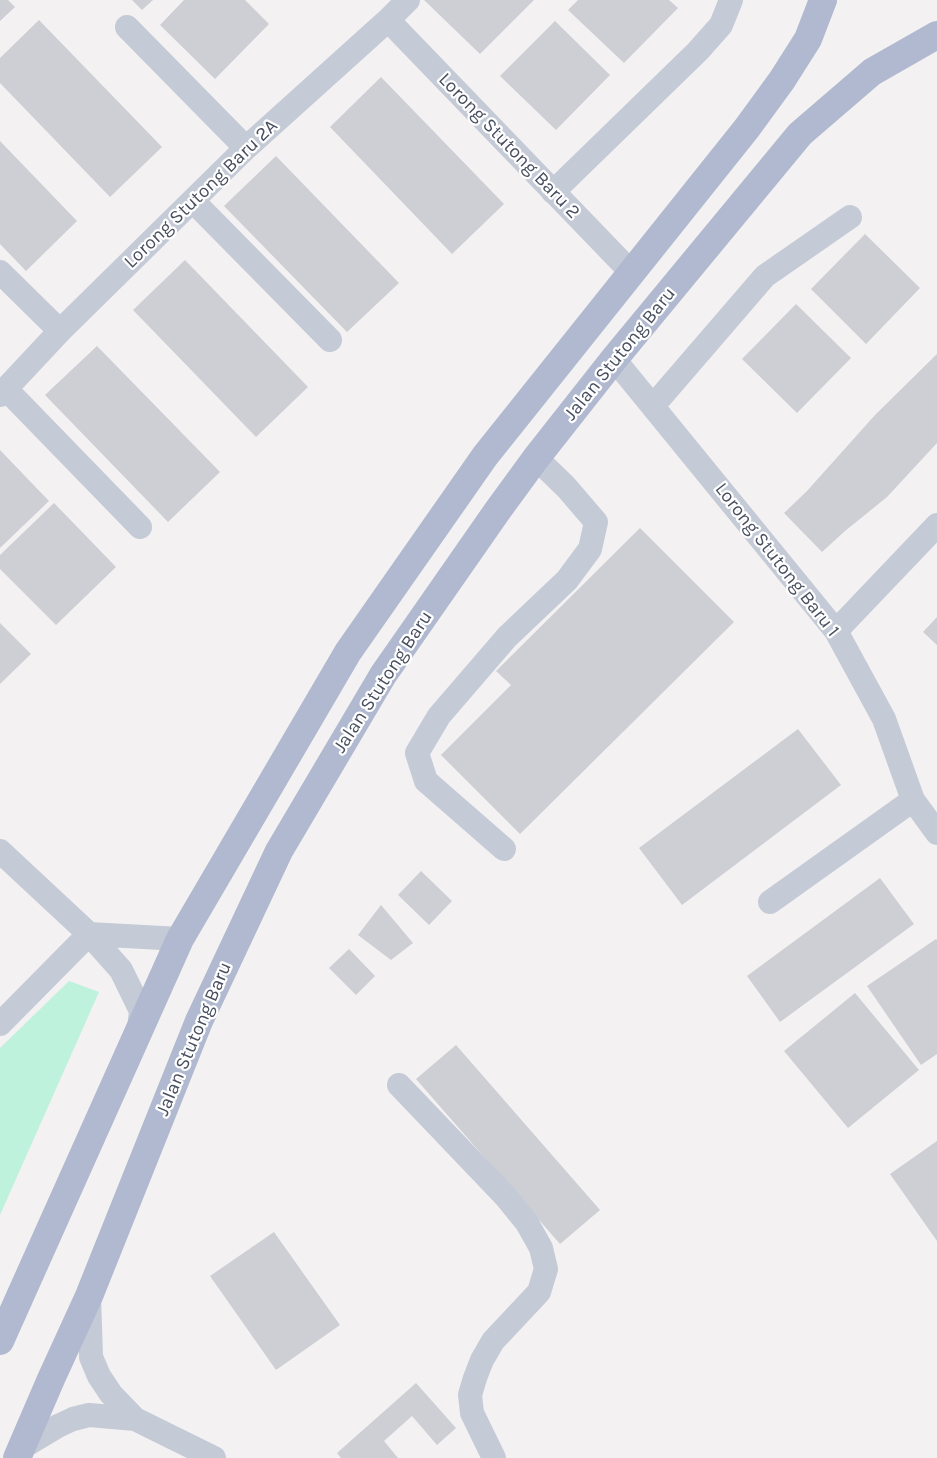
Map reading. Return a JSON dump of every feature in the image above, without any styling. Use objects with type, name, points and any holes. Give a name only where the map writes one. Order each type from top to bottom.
[{"type":"main road","points":[[0,1341],[180,938],[348,652],[485,456],[747,128],[782,80],[808,39],[823,0]]},
{"type":"main road","name":"Jalan Stutong Baru","points":[[19,1453],[50,1379],[89,1296],[199,1021],[279,851],[383,675],[536,458],[614,359],[800,134],[872,72],[933,44]]},
{"type":"street","name":"Lorong Stutong Baru 2A","points":[[3,392],[60,331],[246,148],[408,0]]},
{"type":"street","points":[[553,192],[698,51],[721,25],[731,0]]},
{"type":"street","name":"Lorong Stutong Baru 2","points":[[388,20],[631,272]]},
{"type":"street","points":[[127,26],[246,148]]},
{"type":"street","points":[[193,201],[330,340]]},
{"type":"street","points":[[653,406],[765,276],[850,217]]},
{"type":"street","points":[[0,272],[60,331]]},
{"type":"street","name":"Lorong Stutong Baru 1","points":[[614,359],[836,631],[884,719],[913,800],[937,833]]},
{"type":"street","points":[[3,392],[140,527]]},
{"type":"street","points":[[504,849],[426,781],[418,753],[439,716],[507,637],[567,580],[590,549],[596,522],[566,487],[536,458]]},
{"type":"street","points":[[836,631],[937,525]]},
{"type":"street","points":[[770,902],[913,800]]},
{"type":"street","points":[[0,851],[89,934],[121,970],[141,1011],[140,1029]]},
{"type":"street","points":[[0,1024],[89,934],[180,938]]},
{"type":"street","points":[[399,1085],[522,1216],[540,1248],[546,1269],[539,1292],[493,1341],[482,1360],[470,1395],[472,1413],[494,1458]]},
{"type":"street","points":[[89,1296],[91,1357],[99,1376],[111,1394],[135,1419],[214,1458]]},
{"type":"street","points":[[19,1453],[58,1426],[73,1419],[89,1415],[135,1419]]},
{"type":"green space","points":[[69,981],[99,992],[0,1215],[0,1048]]},
{"type":"building","points":[[0,0],[8,0],[15,7],[0,21]]},
{"type":"building","points":[[132,0],[153,0],[142,10]]},
{"type":"building","points":[[184,0],[245,0],[269,24],[215,79],[160,25]]},
{"type":"building","points":[[424,0],[534,0],[480,54]]},
{"type":"building","points":[[578,0],[669,0],[678,8],[624,63],[568,10]]},
{"type":"building","points":[[39,20],[162,147],[110,197],[0,83],[0,58]]},
{"type":"building","points":[[555,21],[610,75],[556,130],[500,76]]},
{"type":"building","points":[[381,77],[504,204],[452,254],[330,127]]},
{"type":"building","points":[[0,141],[77,221],[26,271],[0,244]]},
{"type":"building","points":[[276,156],[399,283],[347,332],[224,206]]},
{"type":"building","points":[[865,234],[920,288],[866,344],[811,289]]},
{"type":"building","points":[[185,260],[308,387],[256,437],[133,310]]},
{"type":"building","points":[[796,304],[851,358],[797,413],[742,359]]},
{"type":"building","points":[[97,346],[220,472],[168,522],[45,395]]},
{"type":"building","points":[[937,354],[937,443],[887,497],[822,552],[784,513],[807,491],[875,415]]},
{"type":"building","points":[[0,450],[49,501],[0,548]]},
{"type":"building","points":[[54,503],[116,567],[56,625],[0,569],[0,555]]},
{"type":"building","points":[[640,528],[734,622],[520,834],[441,755],[511,685],[496,671]]},
{"type":"building","points":[[937,617],[937,645],[923,632]]},
{"type":"building","points":[[0,623],[31,654],[0,684]]},
{"type":"building","points":[[798,729],[841,785],[682,905],[639,848]]},
{"type":"building","points":[[421,871],[452,901],[429,925],[398,895]]},
{"type":"building","points":[[880,878],[914,924],[780,1022],[747,976]]},
{"type":"building","points":[[381,905],[413,943],[391,960],[358,935]]},
{"type":"building","points":[[936,939],[937,1054],[921,1065],[867,986]]},
{"type":"building","points":[[349,949],[375,976],[356,995],[329,968]]},
{"type":"building","points":[[855,993],[919,1070],[848,1128],[784,1051]]},
{"type":"building","points":[[456,1045],[600,1210],[560,1244],[416,1079]]},
{"type":"building","points":[[937,1141],[937,1241],[890,1174]]},
{"type":"building","points":[[274,1232],[340,1325],[276,1370],[210,1276]]},
{"type":"building","points":[[416,1383],[456,1428],[437,1445],[412,1416],[384,1441],[398,1458],[341,1458],[337,1453]]}]
